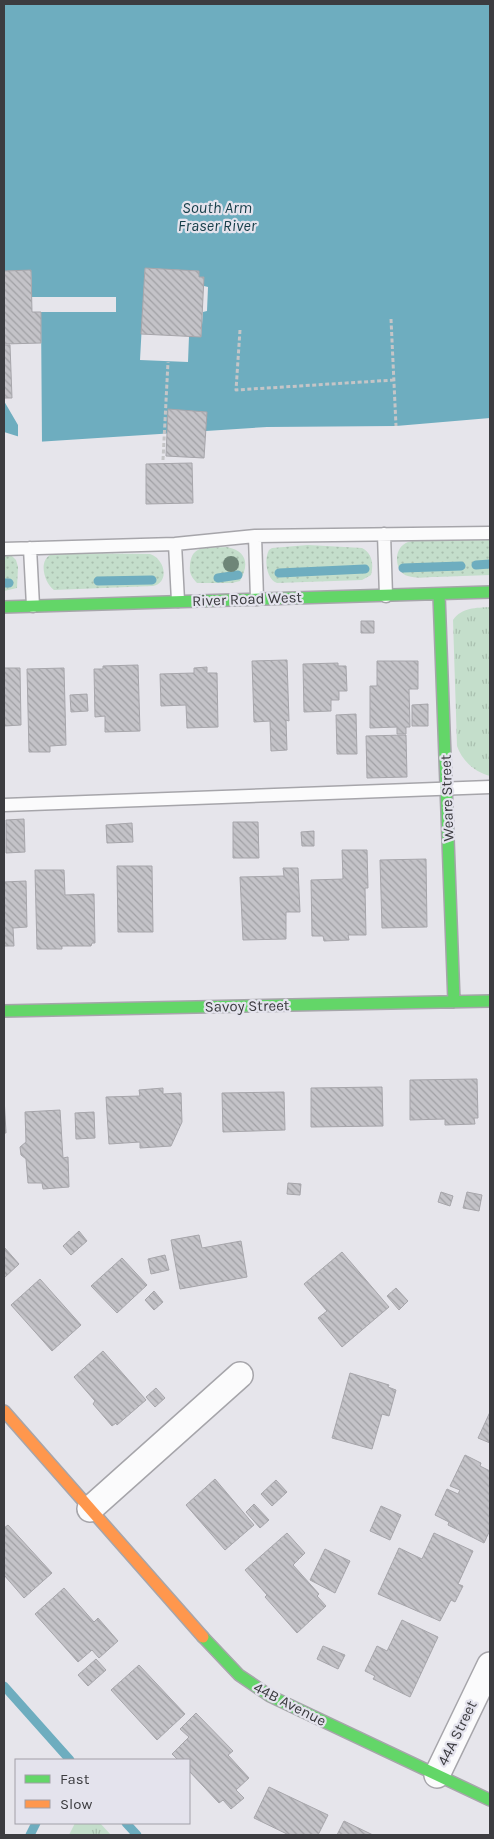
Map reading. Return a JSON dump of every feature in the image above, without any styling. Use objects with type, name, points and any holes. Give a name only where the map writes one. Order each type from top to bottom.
[{"type":"street","name":"River Road West","points":[[4,607],[490,592]]},
{"type":"street","name":"Weare Street","points":[[440,594],[454,1002]]},
{"type":"street","name":"Savoy Street","points":[[4,1011],[490,1001]]},
{"type":"street","points":[[90,1509],[240,1375]]},
{"type":"street","name":"44B Avenue","points":[[4,1411],[211,1646],[240,1676],[270,1696],[490,1800]]},
{"type":"street","name":"44A Street","points":[[437,1775],[490,1665]]},
{"type":"lane","points":[[4,548],[175,544],[255,536],[490,532]]},
{"type":"lane","points":[[384,534],[386,596]]},
{"type":"lane","points":[[255,536],[257,599]]},
{"type":"lane","points":[[175,544],[178,601]]},
{"type":"lane","points":[[30,548],[33,606]]},
{"type":"lane","points":[[4,805],[490,787]]},
{"type":"path","points":[[391,319],[396,426]]},
{"type":"path","points":[[240,330],[236,390],[394,380]]},
{"type":"path","points":[[163,460],[168,362]]},
{"type":"green space","points":[[425,540],[490,540],[490,575],[418,578],[404,574],[397,562],[400,549],[408,542]]},
{"type":"green space","points":[[308,545],[362,548],[371,559],[371,575],[362,580],[277,583],[273,581],[267,568],[267,554],[269,550],[272,548]]},
{"type":"green space","points":[[227,547],[238,551],[244,559],[245,569],[240,581],[232,583],[197,583],[190,571],[191,559],[194,553],[202,548]]},
{"type":"green space","points":[[56,553],[150,554],[159,561],[164,570],[162,580],[153,586],[54,590],[48,583],[44,573],[46,558]]},
{"type":"green space","points":[[4,554],[11,555],[16,560],[18,567],[17,588],[4,591]]},
{"type":"green space","points":[[490,607],[490,776],[479,772],[470,765],[462,756],[457,746],[453,620],[465,610]]},
{"type":"green space","points":[[74,1824],[101,1824],[111,1835],[69,1835]]},
{"type":"water","name":"South Arm Fraser River","points":[[4,4],[490,4],[490,418],[396,426],[267,427],[36,442],[4,432]]},
{"type":"pier","points":[[145,268],[199,271],[199,277],[204,277],[204,286],[208,287],[207,311],[203,312],[201,337],[189,336],[188,362],[140,360]]},
{"type":"pier","points":[[31,270],[32,297],[116,297],[116,312],[41,312],[42,444],[18,439],[18,425],[4,401],[4,271]]},
{"type":"building","points":[[145,268],[199,271],[199,277],[204,277],[201,337],[141,334]]},
{"type":"building","points":[[31,270],[32,312],[41,312],[41,343],[4,344],[4,271]]},
{"type":"building","points":[[4,345],[10,345],[12,398],[4,398]]},
{"type":"building","points":[[168,409],[207,412],[204,458],[166,456]]},
{"type":"building","points":[[192,463],[193,503],[146,504],[146,464]]},
{"type":"building","points":[[361,621],[374,621],[374,633],[361,633]]},
{"type":"building","points":[[287,660],[289,721],[286,720],[287,750],[271,751],[270,721],[254,722],[252,661]]},
{"type":"building","points":[[377,661],[418,661],[418,689],[409,689],[410,727],[406,727],[406,734],[397,734],[397,727],[370,728],[370,686],[377,686]]},
{"type":"building","points":[[338,663],[338,666],[346,666],[347,691],[339,691],[339,700],[331,700],[331,711],[304,712],[303,664]]},
{"type":"building","points":[[138,665],[140,731],[105,732],[105,716],[95,717],[94,669],[103,669],[103,666]]},
{"type":"building","points":[[207,667],[207,673],[217,673],[218,727],[187,728],[186,705],[161,706],[160,674],[194,673],[194,668]]},
{"type":"building","points":[[4,668],[20,668],[21,725],[4,726]]},
{"type":"building","points":[[64,668],[66,745],[50,746],[50,752],[29,752],[27,669]]},
{"type":"building","points":[[87,694],[88,711],[71,712],[70,695]]},
{"type":"building","points":[[428,704],[428,726],[412,726],[412,705]]},
{"type":"building","points":[[356,714],[357,754],[337,754],[336,715]]},
{"type":"building","points":[[406,735],[407,777],[367,778],[366,736]]},
{"type":"building","points":[[24,819],[25,852],[6,853],[6,820]]},
{"type":"building","points":[[233,822],[258,822],[259,858],[233,858]]},
{"type":"building","points":[[132,823],[133,842],[107,843],[106,825]]},
{"type":"building","points":[[314,831],[314,846],[302,846],[301,832]]},
{"type":"building","points":[[342,850],[367,850],[368,888],[365,888],[366,935],[348,935],[349,940],[324,941],[323,936],[312,936],[311,880],[343,879]]},
{"type":"building","points":[[426,859],[427,927],[382,928],[380,860]]},
{"type":"building","points":[[117,866],[152,866],[153,932],[118,932]]},
{"type":"building","points":[[283,868],[298,868],[300,912],[286,912],[286,939],[243,940],[240,877],[284,876]]},
{"type":"building","points":[[35,870],[64,870],[65,895],[94,894],[95,943],[92,943],[91,946],[62,946],[62,949],[37,949]]},
{"type":"building","points":[[26,881],[27,927],[13,928],[14,946],[4,946],[4,882]]},
{"type":"building","points":[[477,1079],[478,1118],[474,1118],[475,1124],[445,1125],[445,1119],[410,1120],[410,1080]]},
{"type":"building","points":[[382,1087],[383,1126],[311,1127],[311,1088]]},
{"type":"building","points":[[163,1088],[163,1094],[181,1093],[182,1122],[171,1146],[140,1148],[140,1142],[109,1144],[106,1097],[140,1096],[139,1090]]},
{"type":"building","points":[[284,1092],[285,1130],[223,1132],[222,1093]]},
{"type":"building","points":[[4,1097],[6,1133],[4,1133]]},
{"type":"building","points":[[60,1110],[63,1158],[68,1157],[69,1187],[43,1189],[42,1183],[28,1183],[26,1159],[21,1155],[20,1147],[26,1142],[25,1112]]},
{"type":"building","points":[[94,1112],[95,1138],[76,1139],[75,1113]]},
{"type":"building","points":[[288,1183],[301,1184],[300,1195],[287,1194]]},
{"type":"building","points":[[441,1192],[453,1196],[450,1206],[438,1202]]},
{"type":"building","points":[[467,1192],[482,1195],[479,1211],[463,1208]]},
{"type":"building","points":[[79,1231],[87,1241],[71,1255],[63,1246]]},
{"type":"building","points":[[199,1235],[202,1248],[241,1241],[247,1277],[180,1289],[171,1240]]},
{"type":"building","points":[[4,1247],[19,1264],[4,1278]]},
{"type":"building","points":[[342,1252],[389,1307],[342,1347],[318,1318],[327,1311],[304,1284]]},
{"type":"building","points":[[165,1255],[169,1270],[151,1274],[148,1259]]},
{"type":"building","points":[[122,1258],[147,1285],[117,1313],[91,1286]]},
{"type":"building","points":[[40,1279],[81,1325],[52,1351],[11,1305]]},
{"type":"building","points":[[396,1288],[408,1301],[399,1310],[387,1296]]},
{"type":"building","points":[[154,1291],[163,1302],[154,1310],[145,1300]]},
{"type":"building","points":[[103,1351],[146,1400],[117,1425],[116,1423],[112,1426],[93,1404],[95,1401],[74,1377]]},
{"type":"building","points":[[350,1373],[389,1385],[388,1387],[396,1390],[389,1416],[382,1414],[372,1449],[332,1438]]},
{"type":"building","points":[[156,1388],[165,1398],[155,1407],[146,1397]]},
{"type":"building","points":[[490,1412],[490,1443],[478,1438]]},
{"type":"building","points":[[465,1455],[481,1463],[480,1466],[490,1471],[490,1530],[484,1543],[448,1525],[449,1522],[435,1515],[447,1489],[458,1494],[460,1490],[450,1486]]},
{"type":"building","points":[[215,1479],[254,1525],[225,1550],[186,1505]]},
{"type":"building","points":[[276,1480],[287,1492],[272,1506],[261,1494]]},
{"type":"building","points":[[254,1504],[269,1520],[260,1528],[246,1512]]},
{"type":"building","points":[[381,1506],[401,1515],[390,1540],[370,1531]]},
{"type":"building","points":[[8,1525],[52,1573],[24,1598],[4,1575],[4,1528]]},
{"type":"building","points":[[287,1533],[305,1553],[293,1565],[319,1594],[317,1596],[326,1606],[297,1633],[265,1597],[267,1595],[245,1570]]},
{"type":"building","points":[[434,1533],[473,1551],[458,1584],[463,1586],[455,1602],[451,1600],[440,1621],[378,1594],[399,1548],[422,1559]]},
{"type":"building","points":[[325,1549],[350,1561],[335,1593],[310,1580]]},
{"type":"building","points":[[64,1588],[94,1622],[98,1618],[118,1641],[99,1658],[92,1650],[78,1662],[35,1614]]},
{"type":"building","points":[[402,1620],[438,1637],[410,1697],[373,1679],[375,1676],[365,1671],[377,1646],[387,1651]]},
{"type":"building","points":[[323,1646],[345,1655],[338,1669],[317,1659]]},
{"type":"building","points":[[96,1659],[106,1670],[88,1686],[78,1675]]},
{"type":"building","points":[[139,1665],[185,1714],[157,1740],[111,1690]]},
{"type":"building","points":[[196,1713],[233,1751],[228,1755],[249,1778],[236,1790],[244,1798],[231,1809],[223,1800],[219,1803],[190,1772],[190,1759],[177,1759],[172,1754],[189,1737],[180,1729]]},
{"type":"building","points":[[269,1787],[328,1815],[318,1835],[289,1835],[254,1818]]},
{"type":"building","points":[[344,1821],[373,1835],[337,1835]]},
{"type":"waterway","points":[[476,565],[490,564]]},
{"type":"waterway","points":[[403,568],[461,566]]},
{"type":"waterway","points":[[279,573],[365,569]]},
{"type":"waterway","points":[[218,578],[238,575]]},
{"type":"waterway","points":[[98,581],[152,580]]},
{"type":"waterway","points":[[4,583],[9,583]]},
{"type":"waterway","points":[[4,1686],[69,1759]]},
{"type":"waterway","points":[[30,1835],[36,1824]]},
{"type":"waterway","points":[[127,1824],[137,1835]]},
{"type":"traffic: fast","points":[[4,607],[490,592]]},
{"type":"traffic: fast","points":[[439,594],[454,1002]]},
{"type":"traffic: fast","points":[[4,1011],[490,1001]]},
{"type":"traffic: fast","points":[[203,1637],[239,1675],[270,1696],[490,1800]]},
{"type":"traffic: slow","points":[[4,1411],[203,1637]]}]
